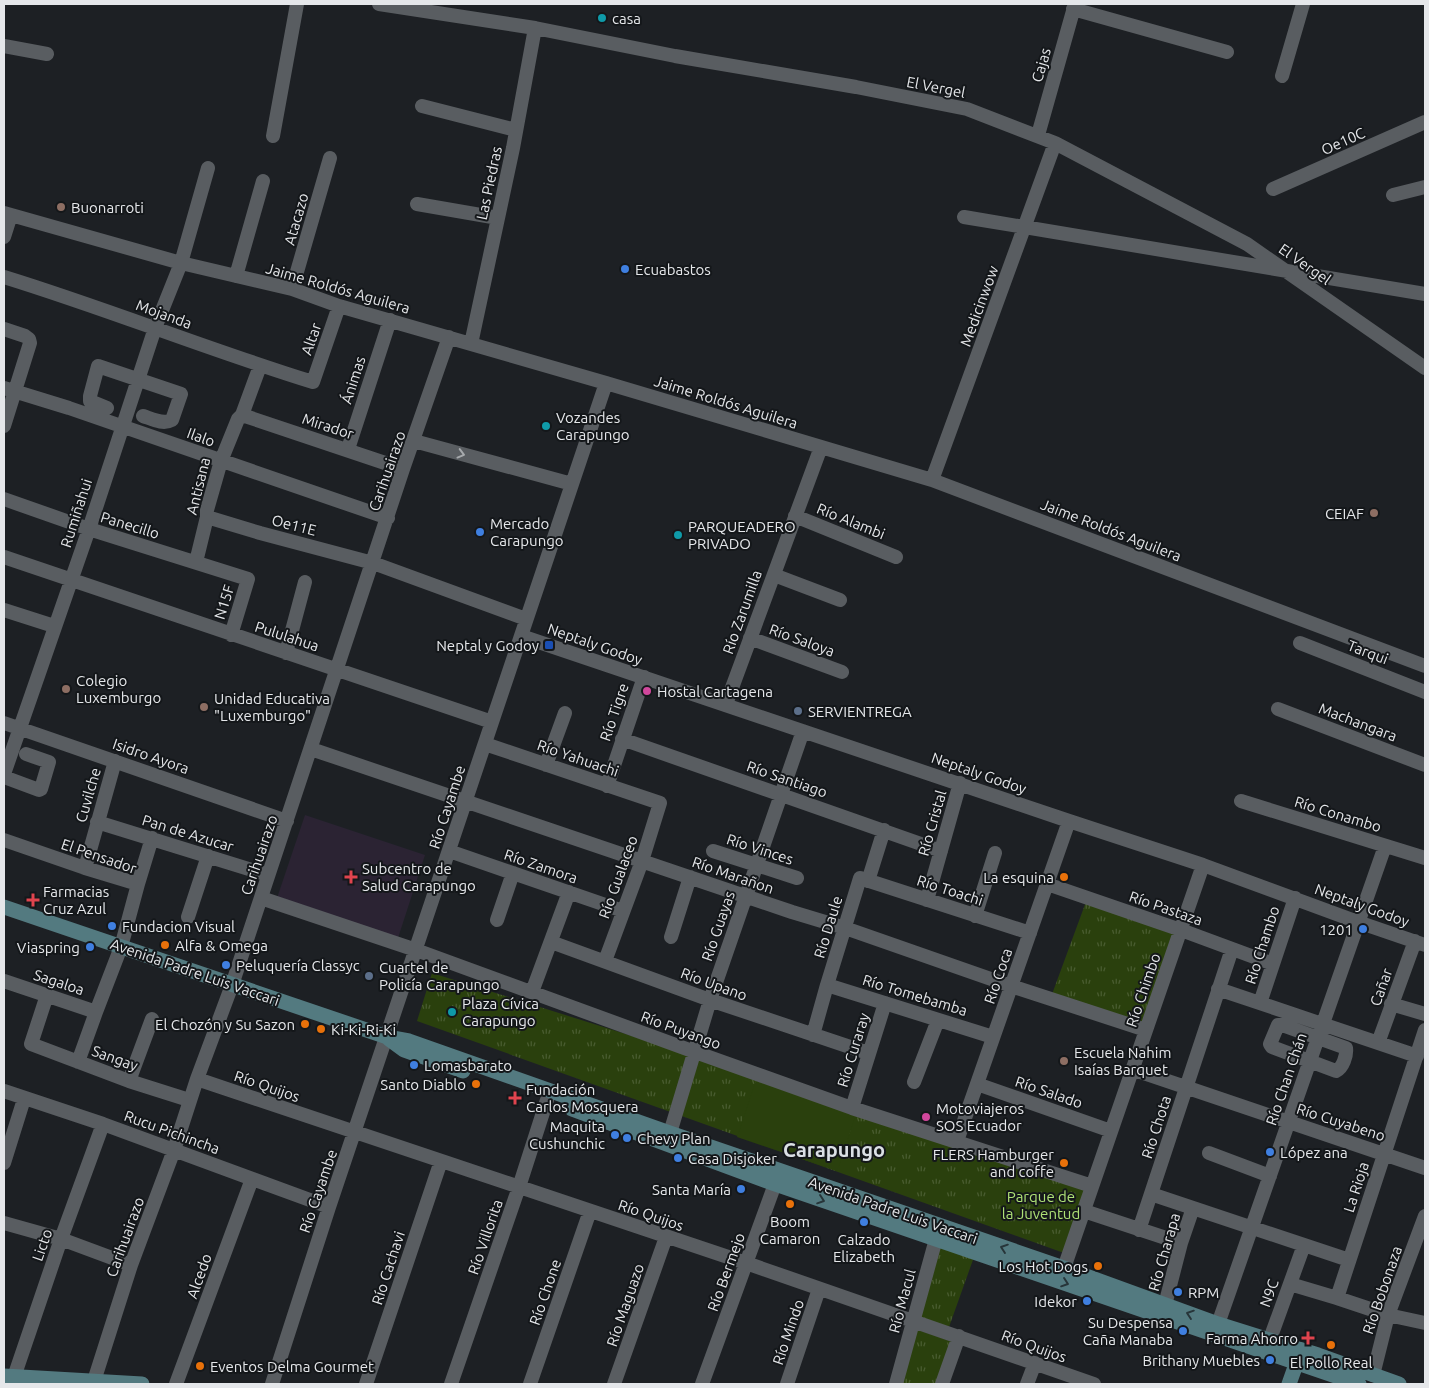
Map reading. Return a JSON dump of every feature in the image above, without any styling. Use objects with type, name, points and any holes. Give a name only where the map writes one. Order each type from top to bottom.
[{"type":"main road","name":"Avenida Padre Luis Vaccari","points":[[4,907],[123,940],[232,985],[387,1037],[409,1041],[670,1133],[777,1178]]},
{"type":"main road","name":"Avenida Padre Luis Vaccari","points":[[387,1037],[404,1050],[547,1100],[1268,1346],[1399,1384]]},
{"type":"main road","name":"Avenida Padre Luis Vaccari","points":[[938,1232],[1064,1268],[1218,1324],[1268,1346]]},
{"type":"main road","name":"Avenida Padre Luis Vaccari","points":[[1299,1356],[1359,1384]]},
{"type":"main road","points":[[1289,1384],[1299,1356]]},
{"type":"main road","points":[[9,1376],[142,1384]]},
{"type":"street","points":[[273,136],[297,4]]},
{"type":"street","name":"El Vergel","points":[[379,4],[535,28],[675,56],[872,90],[967,109],[1055,143],[1247,244],[1425,368]]},
{"type":"street","points":[[1282,76],[1303,4]]},
{"type":"street","points":[[1074,7],[1226,52]]},
{"type":"street","name":"Cajas","points":[[1038,135],[1074,7]]},
{"type":"street","name":"Las Piedras","points":[[471,344],[516,130],[535,28]]},
{"type":"street","points":[[4,46],[47,54]]},
{"type":"street","points":[[422,106],[516,130]]},
{"type":"street","name":"Oe10C","points":[[1273,189],[1425,122]]},
{"type":"street","name":"Medicinwow","points":[[932,480],[1055,143]]},
{"type":"street","name":"Atacazo","points":[[292,289],[330,158]]},
{"type":"street","name":"Rumiñahui","points":[[4,775],[89,529],[121,426],[155,328],[181,263],[208,168]]},
{"type":"street","points":[[236,276],[263,181]]},
{"type":"street","points":[[1393,195],[1425,187]]},
{"type":"street","points":[[417,204],[498,218]]},
{"type":"street","points":[[4,237],[8,214]]},
{"type":"street","name":"Jaime Roldós Aguilera","points":[[8,214],[181,263],[292,289],[339,306],[932,480],[1425,666]]},
{"type":"street","points":[[964,217],[1425,293]]},
{"type":"street","name":"Mojanda","points":[[4,276],[260,366],[313,382]]},
{"type":"street","points":[[1304,284],[1425,293]]},
{"type":"street","name":"Altar","points":[[313,382],[339,306]]},
{"type":"street","name":"Ánimas","points":[[348,449],[390,320]]},
{"type":"street","points":[[4,329],[25,336],[29,339],[30,343],[9,390],[4,426]]},
{"type":"street","name":"Carihuairazo","points":[[94,1381],[131,1265],[232,985],[449,337]]},
{"type":"street","points":[[107,408],[90,401],[98,366],[181,394],[172,420],[165,423],[143,416]]},
{"type":"street","name":"Antisana","points":[[196,562],[207,510],[221,461],[238,419],[242,415],[260,366]]},
{"type":"street","name":"Río Cayambe","points":[[272,1384],[329,1207],[606,383]]},
{"type":"street","name":"Ilalo","points":[[9,390],[69,408],[388,518]]},
{"type":"street","name":"Mirador","points":[[242,415],[404,469]]},
{"type":"street","points":[[414,441],[572,484]]},
{"type":"street","name":"Río Zarumilla","points":[[726,704],[820,447]]},
{"type":"street","name":"Panecillo","points":[[4,499],[89,529],[248,579]]},
{"type":"street","name":"Río Alambi","points":[[795,516],[896,557]]},
{"type":"street","name":"Oe11E","points":[[207,517],[373,563],[526,619]]},
{"type":"street","name":"Pululahua","points":[[4,557],[492,722]]},
{"type":"street","points":[[774,574],[840,600]]},
{"type":"street","name":"N15F","points":[[231,635],[248,579]]},
{"type":"street","points":[[286,653],[305,582]]},
{"type":"street","points":[[4,610],[54,626]]},
{"type":"street","name":"Neptaly Godoy","points":[[521,636],[1203,865],[1420,943]]},
{"type":"street","name":"Río Saloya","points":[[750,638],[842,672]]},
{"type":"street","name":"Tarqui","points":[[1300,643],[1425,692]]},
{"type":"street","name":"Río Tigre","points":[[607,786],[644,677]]},
{"type":"street","name":"Machangara","points":[[1278,709],[1425,765]]},
{"type":"street","points":[[546,765],[565,713]]},
{"type":"street","name":"Isidro Ayora","points":[[4,723],[287,820]]},
{"type":"street","name":"Río Guayas","points":[[670,1133],[710,1000],[803,731]]},
{"type":"street","name":"Río Santiago","points":[[622,739],[941,851]]},
{"type":"street","name":"Río Yahuachi","points":[[485,744],[660,803]]},
{"type":"street","name":"Río Marañon","points":[[311,749],[1146,1030]]},
{"type":"street","points":[[1425,752],[1425,765]]},
{"type":"street","points":[[4,775],[39,790],[41,789],[49,762],[26,754]]},
{"type":"street","name":"Cuvilche","points":[[85,868],[115,761]]},
{"type":"street","name":"Río Cristal","points":[[927,900],[960,784]]},
{"type":"street","name":"Río Conambo","points":[[1241,801],[1425,858]]},
{"type":"street","name":"Río Gualaceo","points":[[605,960],[642,861],[660,803]]},
{"type":"street","name":"Río Coca","points":[[957,1141],[1069,821]]},
{"type":"street","name":"Pan de Azucar","points":[[98,822],[268,875]]},
{"type":"street","name":"Río Daule","points":[[814,1035],[845,928],[884,830]]},
{"type":"street","points":[[138,884],[152,838]]},
{"type":"street","name":"El Pensador","points":[[4,840],[138,884],[123,940],[78,1062]]},
{"type":"street","name":"Río Chan Chán","points":[[1218,1324],[1385,846]]},
{"type":"street","name":"Río Zamora","points":[[449,851],[623,911]]},
{"type":"street","name":"Río Vinces","points":[[713,851],[797,878]]},
{"type":"street","points":[[974,916],[995,853]]},
{"type":"street","points":[[188,917],[208,856]]},
{"type":"street","name":"Río Chimbo","points":[[1064,1268],[1203,865]]},
{"type":"street","points":[[497,920],[513,873]]},
{"type":"street","points":[[671,937],[690,877]]},
{"type":"street","name":"Río Toachi","points":[[864,879],[1030,933]]},
{"type":"street","name":"Río Pastaza","points":[[1047,884],[1273,964]]},
{"type":"street","points":[[532,992],[569,892]]},
{"type":"street","name":"Río Puyango","points":[[261,898],[416,950],[852,1108],[1092,1186]]},
{"type":"street","name":"Río Chambo","points":[[1260,1003],[1294,898]]},
{"type":"street","name":"Río Upano","points":[[550,942],[605,960],[710,1000],[868,1053]]},
{"type":"street","name":"Cañar","points":[[1378,1043],[1391,1004],[1420,943]]},
{"type":"street","name":"Río Chota","points":[[1139,1230],[1232,949]]},
{"type":"street","name":"Sagaloa","points":[[4,981],[47,995],[98,1008]]},
{"type":"street","name":"Río Tomebamba","points":[[827,985],[993,1037]]},
{"type":"street","points":[[1218,989],[1417,1056]]},
{"type":"street","name":"Sangay","points":[[47,995],[30,1044],[130,1081],[190,1100]]},
{"type":"street","name":"Río Curaray","points":[[852,1108],[885,1003]]},
{"type":"street","points":[[1391,1004],[1425,1014]]},
{"type":"street","points":[[130,1081],[152,1019]]},
{"type":"street","points":[[914,1082],[938,1020]]},
{"type":"street","points":[[1278,1025],[1346,1048],[1341,1068],[1336,1071],[1310,1061],[1272,1047],[1270,1044],[1278,1025]]},
{"type":"street","name":"La Rioja","points":[[1337,1298],[1425,1030]]},
{"type":"street","name":"Río Cuyabeno","points":[[1132,1070],[1425,1168]]},
{"type":"street","name":"Río Quijos","points":[[197,1079],[746,1263],[1094,1384]]},
{"type":"street","name":"Río Salado","points":[[977,1084],[1111,1131]]},
{"type":"street","name":"Rucu Pichincha","points":[[4,1091],[103,1124],[329,1207]]},
{"type":"street","points":[[4,1163],[24,1099]]},
{"type":"street","name":"Río Villorita","points":[[451,1384],[547,1100]]},
{"type":"street","name":"Licto","points":[[9,1376],[103,1124]]},
{"type":"street","points":[[1209,1153],[1270,1176]]},
{"type":"street","name":"Río Cachavi","points":[[366,1384],[441,1161]]},
{"type":"street","name":"Río Bermejo","points":[[702,1384],[777,1178]]},
{"type":"street","name":"Alcedo","points":[[176,1384],[252,1179]]},
{"type":"street","points":[[1151,1194],[1349,1260]]},
{"type":"street","name":"Río Charapa","points":[[1165,1305],[1181,1243],[1193,1208]]},
{"type":"street","name":"Río Chone","points":[[530,1384],[590,1211]]},
{"type":"street","points":[[1084,1211],[1181,1243]]},
{"type":"street","name":"Río Bobonaza","points":[[1372,1375],[1388,1315],[1425,1216]]},
{"type":"street","points":[[4,1223],[61,1239],[131,1265]]},
{"type":"street","name":"Río Macul","points":[[896,1384],[938,1232]]},
{"type":"street","name":"Río Maguazo","points":[[614,1384],[666,1237]]},
{"type":"street","name":"N9C","points":[[1268,1346],[1304,1245]]},
{"type":"street","points":[[1290,1284],[1388,1315],[1425,1323]]},
{"type":"street","name":"Río Mindo","points":[[787,1384],[819,1289]]},
{"type":"street","points":[[942,1384],[959,1336]]},
{"type":"street","points":[[1027,1384],[1035,1363]]},
{"type":"shaded area","name":"Subcentro de Salud Carapungo","points":[[305,815],[425,855],[398,938],[277,898]]},
{"type":"green space","points":[[1087,899],[1177,930],[1146,1025],[1051,997]]},
{"type":"green space","name":"Parque de la Juventud","points":[[432,973],[1089,1180],[1064,1253],[417,1021]]},
{"type":"green space","points":[[756,1081],[856,1115],[837,1171],[737,1137]]},
{"type":"green space","points":[[939,1246],[974,1257],[949,1327],[919,1317]]},
{"type":"green space","points":[[916,1329],[953,1342],[938,1384],[901,1384]]},
{"type":"place","name":"casa","points":[[602,18]]},
{"type":"place","name":"Buonarroti","points":[[61,207]]},
{"type":"place","name":"Ecuabastos","points":[[625,269]]},
{"type":"place","name":"Vozandes Carapungo","points":[[546,426]]},
{"type":"place","name":"CEIAF","points":[[1374,513]]},
{"type":"place","name":"Mercado Carapungo","points":[[480,532]]},
{"type":"place","name":"PARQUEADERO PRIVADO","points":[[678,535]]},
{"type":"place","name":"Neptal y Godoy","points":[[549,645]]},
{"type":"place","name":"Colegio Luxemburgo","points":[[66,689]]},
{"type":"place","name":"Hostal Cartagena","points":[[647,691]]},
{"type":"place","name":"Unidad Educativa \"Luxemburgo\"","points":[[204,707]]},
{"type":"place","name":"SERVIENTREGA","points":[[798,711]]},
{"type":"place","name":"Subcentro de Salud Carapungo","points":[[351,877]]},
{"type":"place","name":"La esquina","points":[[1064,877]]},
{"type":"place","name":"Farmacias Cruz Azul","points":[[33,900]]},
{"type":"place","name":"Fundacion Visual","points":[[112,926]]},
{"type":"place","name":"1201","points":[[1363,929]]},
{"type":"place","name":"Alfa & Omega","points":[[165,945]]},
{"type":"place","name":"Viaspring","points":[[90,947]]},
{"type":"place","name":"Peluquería Classyc","points":[[226,965]]},
{"type":"place","name":"Cuartel de Policía Carapungo","points":[[369,976]]},
{"type":"place","name":"Plaza Cívica Carapungo","points":[[452,1012]]},
{"type":"place","name":"El Chozón y Su Sazon","points":[[305,1024]]},
{"type":"place","name":"Ki-Ki-Ri-Ki","points":[[321,1029]]},
{"type":"place","name":"Escuela Nahim Isaías Barquet","points":[[1064,1061]]},
{"type":"place","name":"Lomasbarato","points":[[414,1065]]},
{"type":"place","name":"Santo Diablo","points":[[476,1084]]},
{"type":"place","name":"Fundación Carlos Mosquera","points":[[515,1098]]},
{"type":"place","name":"Motoviajeros SOS Ecuador","points":[[926,1117]]},
{"type":"place","name":"Maquita Cushunchic","points":[[615,1135]]},
{"type":"place","name":"Chevy Plan","points":[[627,1138]]},
{"type":"place","name":"López ana","points":[[1270,1152]]},
{"type":"place","name":"Casa Disjoker","points":[[678,1158]]},
{"type":"place","name":"FLERS Hamburger and coffe","points":[[1064,1163]]},
{"type":"place","name":"Santa María","points":[[741,1189]]},
{"type":"place","name":"Boom Camaron","points":[[790,1204]]},
{"type":"place","name":"Calzado Elizabeth","points":[[864,1222]]},
{"type":"place","name":"Los Hot Dogs","points":[[1098,1266]]},
{"type":"place","name":"RPM","points":[[1178,1292]]},
{"type":"place","name":"Idekor","points":[[1087,1301]]},
{"type":"place","name":"Su Despensa Caña Manaba","points":[[1183,1331]]},
{"type":"place","name":"Farma Ahorro","points":[[1308,1338]]},
{"type":"place","name":"El Pollo Real","points":[[1331,1345]]},
{"type":"place","name":"Brithany Muebles","points":[[1270,1360]]},
{"type":"place","name":"Eventos Delma Gourmet","points":[[200,1366]]},
{"type":"district","name":"Carapungo","points":[[834,1149]]}]
